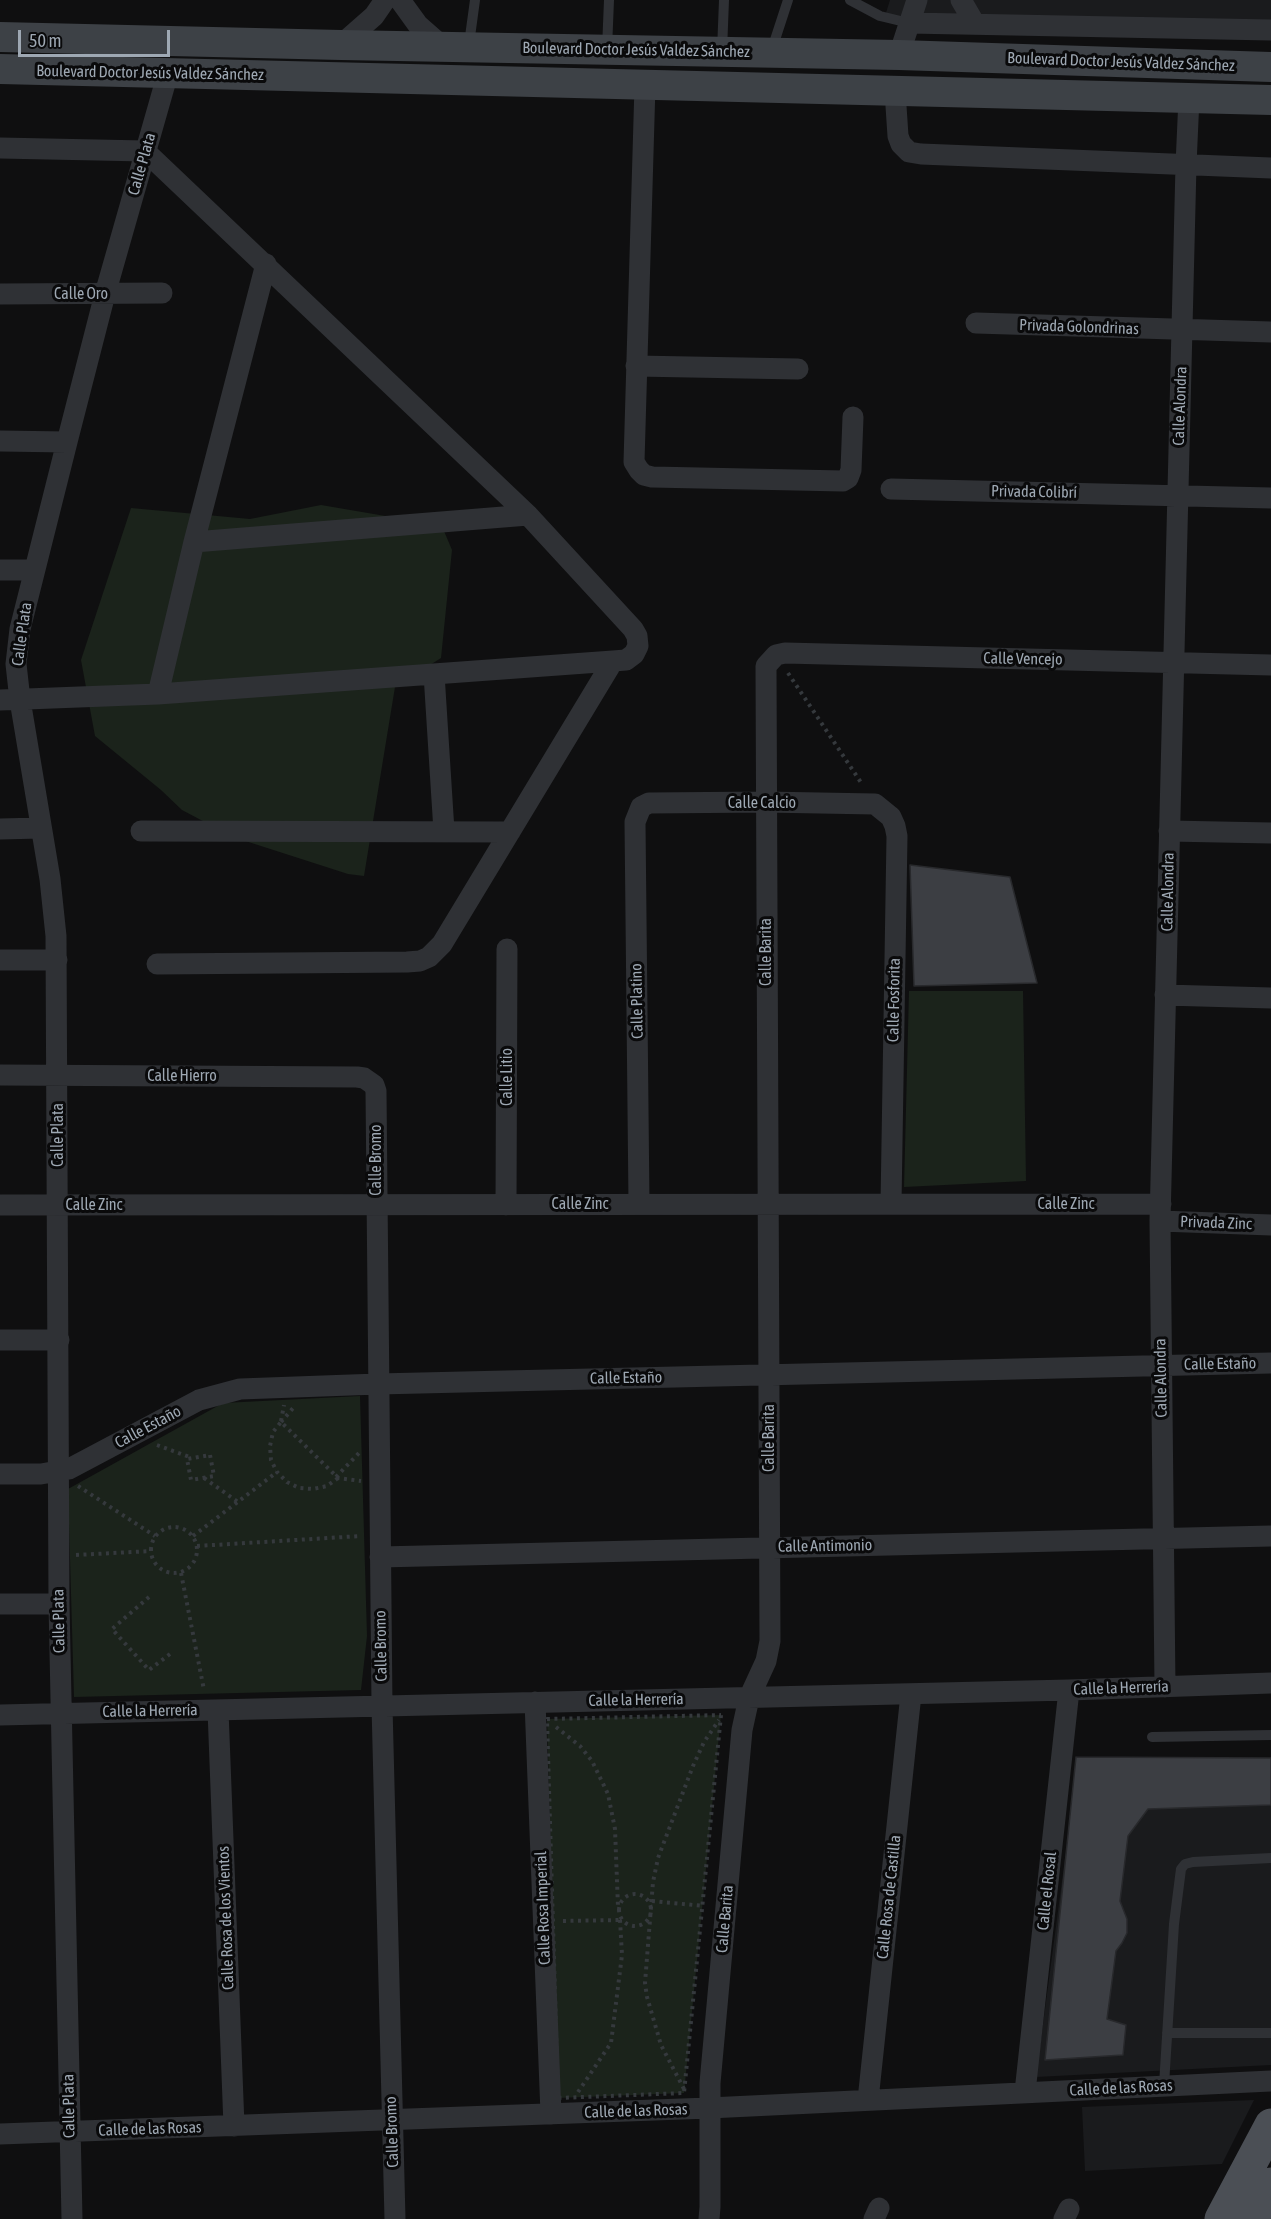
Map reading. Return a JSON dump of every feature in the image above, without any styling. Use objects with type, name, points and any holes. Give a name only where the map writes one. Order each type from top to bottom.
[{"type":"main road","name":"Boulevard Doctor Jesús Valdez Sánchez","points":[[0,37],[899,55],[1271,67]]},
{"type":"main road","name":"Boulevard Doctor Jesús Valdez Sánchez","points":[[0,69],[1271,100]]},
{"type":"main road","points":[[1221,2219],[1271,2125]]},
{"type":"main road","points":[[1252,2219],[1271,2184]]},
{"type":"street","points":[[341,45],[374,16],[385,0]]},
{"type":"street","points":[[400,0],[418,25],[455,47]]},
{"type":"street","points":[[899,55],[917,0]]},
{"type":"street","points":[[961,0],[975,24]]},
{"type":"street","points":[[909,23],[1271,30]]},
{"type":"street","name":"Calle Plata","points":[[72,2219],[59,1604],[57,960],[52,900],[40,828],[10,700],[17,679],[17,648],[34,570],[105,294],[168,73]]},
{"type":"street","points":[[645,85],[634,462],[639,470],[652,477],[843,482],[848,478],[851,470],[853,417]]},
{"type":"street","points":[[895,91],[898,136],[901,144],[909,152],[1271,168]]},
{"type":"street","name":"Calle Alondra","points":[[1165,1687],[1161,1212],[1189,98]]},
{"type":"street","points":[[0,148],[145,151],[528,515],[637,636],[638,646],[634,654],[626,660],[158,694],[10,700]]},
{"type":"street","points":[[158,694],[194,542],[266,264]]},
{"type":"street","name":"Calle Oro","points":[[0,294],[162,293]]},
{"type":"street","name":"Privada Golondrinas","points":[[976,323],[1271,332]]},
{"type":"street","points":[[636,366],[798,369]]},
{"type":"street","points":[[0,441],[67,442]]},
{"type":"street","name":"Privada Colibrí","points":[[891,489],[1271,498]]},
{"type":"street","points":[[194,542],[528,515]]},
{"type":"street","points":[[0,570],[34,570]]},
{"type":"street","name":"Calle Vencejo","points":[[776,655],[785,653],[1271,665]]},
{"type":"street","name":"Calle Barita","points":[[709,2219],[709,2108],[742,1730],[749,1698],[766,1662],[770,1641],[765,675],[766,666],[776,655]]},
{"type":"street","points":[[157,964],[420,961],[436,951],[613,661]]},
{"type":"street","points":[[434,674],[444,831]]},
{"type":"street","name":"Calle Calcio","points":[[649,803],[875,804]]},
{"type":"street","name":"Calle Platino","points":[[639,1204],[634,822],[641,807],[649,803]]},
{"type":"street","name":"Calle Fosforita","points":[[875,804],[883,808],[891,817],[897,836],[891,1204]]},
{"type":"street","points":[[0,829],[40,828]]},
{"type":"street","points":[[141,831],[510,832]]},
{"type":"street","points":[[1169,831],[1271,833]]},
{"type":"street","name":"Calle Litio","points":[[506,1204],[507,949]]},
{"type":"street","points":[[0,960],[57,960]]},
{"type":"street","points":[[1165,995],[1271,998]]},
{"type":"street","name":"Calle Hierro","points":[[0,1075],[364,1078]]},
{"type":"street","name":"Calle Bromo","points":[[364,1078],[374,1085],[376,1091],[382,1706],[395,2219]]},
{"type":"street","name":"Calle Zinc","points":[[0,1205],[891,1204],[1161,1212]]},
{"type":"street","name":"Privada Zinc","points":[[1161,1212],[1271,1225]]},
{"type":"street","points":[[0,1340],[59,1340]]},
{"type":"street","name":"Calle Estaño","points":[[0,1474],[59,1472],[199,1400],[219,1393],[266,1387],[1271,1363]]},
{"type":"street","name":"Calle Antimonio","points":[[380,1557],[1271,1536]]},
{"type":"street","points":[[0,1604],[59,1604]]},
{"type":"street","name":"Calle la Herrería","points":[[0,1715],[211,1702],[382,1706],[1271,1683]]},
{"type":"street","name":"Calle el Rosal","points":[[1025,2092],[1069,1690]]},
{"type":"street","name":"Calle Rosa de Castilla","points":[[868,2100],[911,1694]]},
{"type":"street","name":"Calle Rosa de los Vientos","points":[[211,1702],[234,2126]]},
{"type":"street","name":"Calle Rosa Imperial","points":[[534,1702],[551,2114]]},
{"type":"street","name":"Calle de las Rosas","points":[[0,2134],[709,2108],[1271,2080]]},
{"type":"lane","points":[[455,47],[475,0]]},
{"type":"lane","points":[[607,49],[609,0]]},
{"type":"lane","points":[[722,51],[724,0]]},
{"type":"lane","points":[[771,52],[788,0]]},
{"type":"lane","points":[[850,0],[880,16],[909,23]]},
{"type":"lane","points":[[1271,1683],[1271,1694]]},
{"type":"lane","points":[[1152,1737],[1271,1735]]},
{"type":"lane","points":[[1164,2085],[1174,1924],[1180,1869],[1185,1864],[1193,1862],[1271,1858]]},
{"type":"lane","points":[[1167,2033],[1271,2033]]},
{"type":"path","points":[[776,655],[875,804]]},
{"type":"path","points":[[281,1422],[286,1400]]},
{"type":"path","points":[[295,1407],[273,1432],[270,1446],[271,1460],[277,1472],[287,1482],[299,1488],[327,1486],[362,1450],[362,1460]]},
{"type":"path","points":[[281,1422],[337,1477],[363,1481]]},
{"type":"path","points":[[161,1437],[151,1443],[193,1458]]},
{"type":"path","points":[[210,1455],[214,1476],[204,1478],[191,1480],[187,1459],[210,1455]]},
{"type":"path","points":[[363,1470],[363,1492]]},
{"type":"path","points":[[193,1536],[277,1472]]},
{"type":"path","points":[[204,1478],[238,1502]]},
{"type":"path","points":[[85,1479],[76,1485],[155,1536]]},
{"type":"path","points":[[168,1527],[183,1528],[193,1536],[197,1546],[195,1561],[191,1567],[181,1573],[169,1573],[162,1570],[152,1558],[151,1551],[155,1536],[168,1527]]},
{"type":"path","points":[[197,1546],[364,1536]]},
{"type":"path","points":[[70,1556],[151,1551]]},
{"type":"path","points":[[181,1573],[211,1702]]},
{"type":"path","points":[[149,1597],[112,1629],[149,1670],[170,1654]]},
{"type":"path","points":[[721,1715],[720,1718],[684,2093],[558,2098],[547,1719],[721,1715]]},
{"type":"path","points":[[684,2089],[663,2051],[647,1997],[645,1983],[650,1901],[658,1858],[704,1742],[720,1718]]},
{"type":"path","points":[[547,1722],[580,1746],[592,1761],[604,1784],[615,1829],[622,1955],[611,2043],[574,2098]]},
{"type":"path","points":[[618,1907],[624,1897],[629,1894],[640,1894],[650,1901],[726,1908]]},
{"type":"path","points":[[553,1921],[621,1920],[628,1925],[639,1926],[648,1921],[651,1911]]},
{"type":"shaded area","points":[[890,0],[1271,0],[1271,25],[885,16]]},
{"type":"shaded area","points":[[321,505],[403,519],[444,531],[452,550],[441,658],[395,687],[364,876],[348,874],[233,837],[182,810],[95,736],[81,660],[131,508],[250,519]]},
{"type":"shaded area","points":[[909,991],[1023,991],[1026,1181],[904,1187]]},
{"type":"shaded area","points":[[360,1396],[367,1636],[361,1690],[74,1697],[68,1489],[223,1403]]},
{"type":"shaded area","points":[[721,1715],[684,2093],[558,2098],[547,1719]]},
{"type":"shaded area","points":[[1271,1758],[1271,2065],[1036,2077],[1071,1813]]},
{"type":"shaded area","points":[[1254,2100],[1222,2164],[1085,2171],[1082,2107]]},
{"type":"building","points":[[910,865],[1010,877],[1037,983],[914,986]]},
{"type":"building","points":[[1076,1757],[1271,1758],[1271,1805],[1148,1809],[1128,1836],[1120,1901],[1127,1919],[1127,1933],[1116,1951],[1107,2019],[1126,2025],[1123,2055],[1045,2060]]}]
